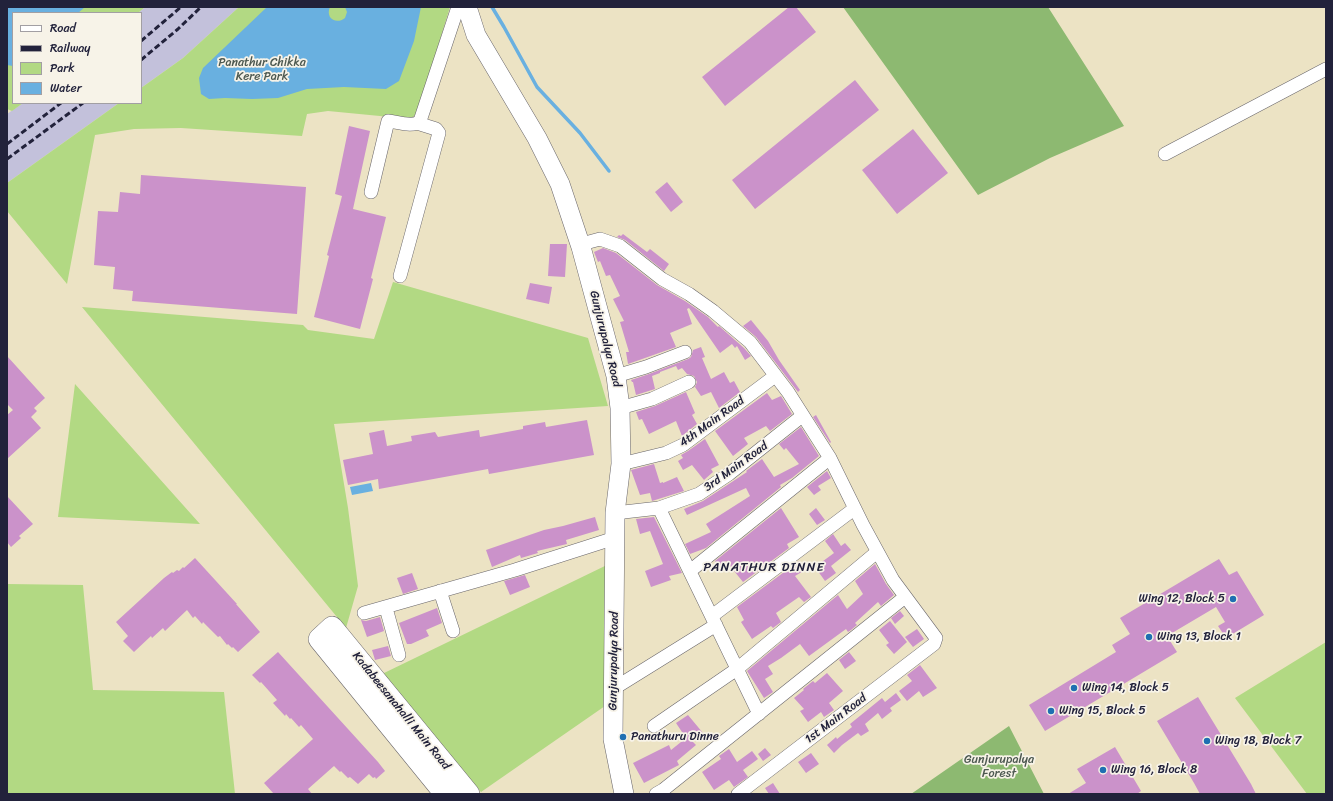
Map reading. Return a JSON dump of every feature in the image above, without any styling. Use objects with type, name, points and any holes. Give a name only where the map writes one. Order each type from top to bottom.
[{"type":"main road","name":"Kadabeesanahalli Main Road","points":[[445,794],[326,633],[469,794]]},
{"type":"street","points":[[417,123],[420,120],[458,7]]},
{"type":"street","name":"Gunjurupalya Road","points":[[467,7],[476,35],[537,138],[560,184],[581,247],[616,376],[620,408],[621,464],[615,513],[613,739],[624,794]]},
{"type":"street","points":[[1165,154],[1326,69]]},
{"type":"street","points":[[371,192],[388,121],[412,124],[417,123],[436,129],[439,133],[400,276]]},
{"type":"street","points":[[581,247],[600,239],[620,246],[662,279],[689,294],[713,311],[750,342],[788,392],[830,458],[854,509],[877,552],[893,580],[905,597],[663,790],[656,794]]},
{"type":"street","points":[[616,376],[646,367],[685,352]]},
{"type":"street","name":"4th Main Road","points":[[621,464],[666,453],[683,445],[775,376]]},
{"type":"street","points":[[620,408],[652,399],[689,382]]},
{"type":"street","name":"3rd Main Road","points":[[615,513],[659,508],[699,494],[729,474],[802,416]]},
{"type":"street","points":[[690,571],[830,458]]},
{"type":"street","points":[[659,508],[759,714]]},
{"type":"street","points":[[613,689],[714,621],[854,509]]},
{"type":"street","points":[[364,613],[386,608],[515,570],[615,538]]},
{"type":"street","points":[[654,726],[738,669],[877,552]]},
{"type":"street","points":[[440,591],[452,630]]},
{"type":"street","name":"1st Main Road","points":[[738,794],[934,644],[936,638],[905,597]]},
{"type":"street","points":[[386,608],[399,655]]},
{"type":"shaded area","points":[[145,7],[239,7],[183,58],[142,87],[142,12],[139,12]]},
{"type":"shaded area","points":[[22,104],[118,104],[7,183],[7,114]]},
{"type":"green space","points":[[7,7],[145,7],[139,12],[12,12],[12,104],[22,104],[12,111],[7,109]]},
{"type":"green space","name":"Panathur Chikka Kere Park","points":[[239,7],[450,7],[418,112],[411,119],[328,111],[307,114],[302,136],[181,128],[134,129],[95,135],[67,284],[7,211],[7,183],[118,104],[142,104],[142,87],[183,58]]},
{"type":"green space","points":[[843,7],[1048,7],[1124,126],[1050,158],[978,195]]},
{"type":"green space","points":[[393,282],[588,338],[608,406],[334,424],[348,508],[358,586],[346,628],[82,307],[303,325],[308,330],[374,339]]},
{"type":"green space","points":[[75,384],[200,524],[58,517]]},
{"type":"green space","points":[[609,564],[605,706],[481,792],[382,674]]},
{"type":"green space","points":[[7,584],[83,585],[93,690],[224,692],[235,794],[7,794]]},
{"type":"green space","points":[[1326,642],[1326,794],[1307,794],[1235,698]]},
{"type":"green space","name":"Gunjurupalya Forest","points":[[1009,726],[1044,794],[911,794]]},
{"type":"water","points":[[7,7],[85,7],[79,12],[12,12],[12,66],[7,65]]},
{"type":"water","points":[[267,7],[330,7],[330,17],[338,21],[345,18],[347,12],[345,7],[421,7],[414,41],[399,81],[386,89],[344,87],[307,89],[278,98],[252,99],[209,99],[201,94],[199,78],[203,68]]},
{"type":"water","points":[[371,483],[373,491],[352,495],[350,487]]},
{"type":"building","points":[[789,7],[796,7],[816,32],[725,106],[702,77]]},
{"type":"building","points":[[855,80],[879,110],[755,209],[732,180]]},
{"type":"building","points":[[349,126],[370,131],[353,209],[386,217],[371,278],[373,279],[360,329],[314,317],[329,256],[327,255],[342,196],[335,194]]},
{"type":"building","points":[[913,129],[948,173],[897,214],[862,170]]},
{"type":"building","points":[[141,175],[306,187],[297,314],[132,301],[133,291],[113,289],[115,267],[94,265],[98,211],[118,212],[120,192],[140,194]]},
{"type":"building","points":[[667,182],[683,202],[671,212],[655,192]]},
{"type":"building","points":[[623,234],[647,252],[650,249],[669,264],[664,271],[625,240],[617,237]]},
{"type":"building","points":[[550,244],[567,244],[565,277],[548,276]]},
{"type":"building","points":[[603,248],[616,253],[657,285],[685,301],[708,317],[744,348],[751,356],[745,360],[737,346],[735,348],[732,344],[720,353],[689,308],[687,309],[692,324],[670,333],[676,347],[628,364],[626,352],[629,352],[620,322],[624,321],[613,299],[620,296],[610,275],[606,276],[600,261],[598,262],[594,252]]},
{"type":"building","points":[[530,283],[552,287],[549,304],[526,299]]},
{"type":"building","points":[[751,320],[768,341],[800,390],[798,392],[756,337],[743,326]]},
{"type":"building","points":[[701,347],[705,357],[702,358],[711,379],[724,372],[730,383],[734,381],[740,392],[719,408],[711,392],[701,396],[695,387],[697,382],[694,376],[687,374],[682,368],[678,370],[676,366],[652,376],[655,389],[636,395],[633,382],[631,380],[688,359],[691,357],[693,350]]},
{"type":"building","points":[[7,356],[45,398],[34,408],[37,411],[31,417],[41,428],[7,459],[7,415],[13,410],[7,404]]},
{"type":"building","points":[[686,392],[695,413],[692,415],[697,424],[682,436],[676,421],[649,434],[642,419],[639,420],[636,412],[655,406]]},
{"type":"building","points":[[767,393],[772,400],[781,396],[792,414],[770,431],[766,426],[744,438],[748,444],[733,456],[715,431]]},
{"type":"building","points":[[816,415],[831,442],[830,443],[813,417]]},
{"type":"building","points":[[587,420],[594,455],[489,474],[488,469],[379,489],[378,479],[348,485],[343,460],[373,454],[369,433],[384,430],[387,446],[412,441],[411,436],[435,432],[438,437],[479,430],[480,437],[523,429],[523,426],[545,422],[546,427]]},
{"type":"building","points":[[801,427],[819,456],[792,478],[780,485],[781,487],[706,548],[690,554],[685,544],[711,532],[706,524],[750,496],[746,488],[687,515],[684,509],[703,501],[747,472],[746,471],[762,459],[774,477],[799,464],[786,448],[784,450],[779,444]]},
{"type":"building","points":[[705,439],[719,465],[711,469],[713,472],[704,480],[692,465],[683,470],[678,461],[683,458],[681,455]]},
{"type":"building","points":[[654,464],[660,483],[677,477],[684,491],[652,501],[650,493],[640,495],[631,470]]},
{"type":"building","points":[[827,471],[831,478],[818,486],[821,490],[814,495],[807,487]]},
{"type":"building","points":[[7,496],[33,524],[19,536],[21,538],[11,547],[7,542]]},
{"type":"building","points":[[781,508],[799,537],[787,544],[789,548],[743,582],[726,561],[718,566],[715,561]]},
{"type":"building","points":[[816,508],[825,520],[817,525],[809,514]]},
{"type":"building","points":[[595,517],[599,530],[566,540],[567,544],[537,551],[538,553],[521,558],[520,555],[492,567],[486,550],[544,530]]},
{"type":"building","points":[[654,517],[682,573],[669,576],[671,580],[651,587],[645,571],[663,564],[650,531],[640,534],[636,519]]},
{"type":"building","points":[[833,534],[841,546],[845,543],[851,550],[831,566],[836,573],[825,581],[815,567],[834,553],[825,541]]},
{"type":"building","points":[[195,558],[260,632],[238,652],[233,647],[232,648],[228,644],[227,645],[220,636],[218,637],[203,622],[202,624],[195,616],[193,618],[187,610],[165,631],[163,628],[152,638],[151,636],[134,652],[123,641],[128,636],[116,622],[164,578],[172,572],[173,573],[177,570],[179,571],[183,567],[184,568]]},
{"type":"building","points":[[1219,559],[1229,575],[1237,571],[1264,615],[1226,638],[1218,626],[1225,622],[1216,607],[1167,636],[1177,652],[1045,731],[1029,705],[1116,652],[1112,645],[1130,634],[1120,618]]},
{"type":"building","points":[[799,561],[805,570],[795,576],[811,597],[804,602],[799,597],[776,613],[781,622],[773,628],[771,626],[752,639],[741,622],[744,620],[737,607]]},
{"type":"building","points":[[875,564],[894,595],[881,606],[878,602],[855,623],[857,625],[851,630],[848,632],[846,629],[809,656],[800,644],[768,666],[773,674],[765,679],[773,692],[764,698],[747,671],[838,595],[847,609],[863,594],[855,581]]},
{"type":"building","points":[[412,573],[418,589],[403,594],[397,578]]},
{"type":"building","points":[[525,575],[530,587],[510,595],[504,581]]},
{"type":"building","points":[[437,608],[442,623],[426,630],[429,636],[411,644],[407,644],[399,623]]},
{"type":"building","points":[[900,611],[904,616],[895,624],[891,618]]},
{"type":"building","points":[[380,617],[384,631],[367,637],[361,620],[366,621]]},
{"type":"building","points":[[890,621],[907,642],[894,654],[886,645],[889,643],[879,630]]},
{"type":"building","points":[[917,629],[924,639],[913,647],[905,637]]},
{"type":"building","points":[[388,646],[391,656],[375,660],[372,650]]},
{"type":"building","points":[[278,652],[385,771],[376,779],[369,774],[358,784],[334,766],[308,789],[312,794],[274,794],[264,783],[313,739],[301,725],[299,727],[286,714],[285,716],[273,703],[277,700],[261,682],[260,683],[252,675]]},
{"type":"building","points":[[849,652],[856,661],[845,669],[839,660]]},
{"type":"building","points":[[920,665],[937,688],[923,697],[919,691],[907,701],[899,691],[912,681],[907,675]]},
{"type":"building","points":[[827,673],[843,691],[829,703],[834,710],[824,717],[821,712],[808,722],[800,711],[804,709],[794,698],[813,681],[815,683]]},
{"type":"building","points":[[896,693],[901,700],[890,708],[892,711],[882,719],[878,713],[865,724],[869,731],[861,736],[858,733],[834,753],[827,745],[836,737],[837,739],[852,727],[850,724],[882,698],[885,702]]},
{"type":"building","points":[[1198,697],[1256,794],[1200,794],[1157,721]]},
{"type":"building","points":[[688,715],[703,733],[692,741],[696,745],[677,761],[679,765],[644,783],[633,763],[669,745],[671,750],[686,738],[676,723]]},
{"type":"building","name":"Wing 16, Block 8","points":[[1115,747],[1141,791],[1137,794],[1068,794],[1086,783],[1077,769]]},
{"type":"building","points":[[765,748],[771,755],[763,761],[758,754]]},
{"type":"building","points":[[729,749],[737,762],[752,751],[758,759],[743,770],[748,777],[734,787],[729,780],[714,790],[702,772],[721,759],[719,756]]},
{"type":"building","points":[[811,753],[819,764],[806,773],[798,762]]},
{"type":"building","points":[[773,783],[780,794],[769,794],[765,788]]},
{"type":"waterway","points":[[492,7],[537,87],[580,133],[609,171]]},
{"type":"railway","points":[[142,40],[181,7]]},
{"type":"railway","points":[[142,59],[178,29],[201,7]]},
{"type":"railway","points":[[7,144],[60,104]]},
{"type":"railway","points":[[7,159],[82,104]]},
{"type":"place","name":"Wing 12, Block 5","points":[[1233,599]]},
{"type":"place","name":"Wing 13, Block 1","points":[[1149,637]]},
{"type":"place","name":"Wing 14, Block 5","points":[[1074,688]]},
{"type":"place","name":"Wing 15, Block 5","points":[[1051,711]]},
{"type":"place","name":"Panathuru Dinne","points":[[623,737]]},
{"type":"place","name":"Wing 18, Block 7","points":[[1207,741]]},
{"type":"place","name":"Wing 16, Block 8","points":[[1103,770]]},
{"type":"district","name":"PANATHUR DINNE","points":[[764,568]]}]
